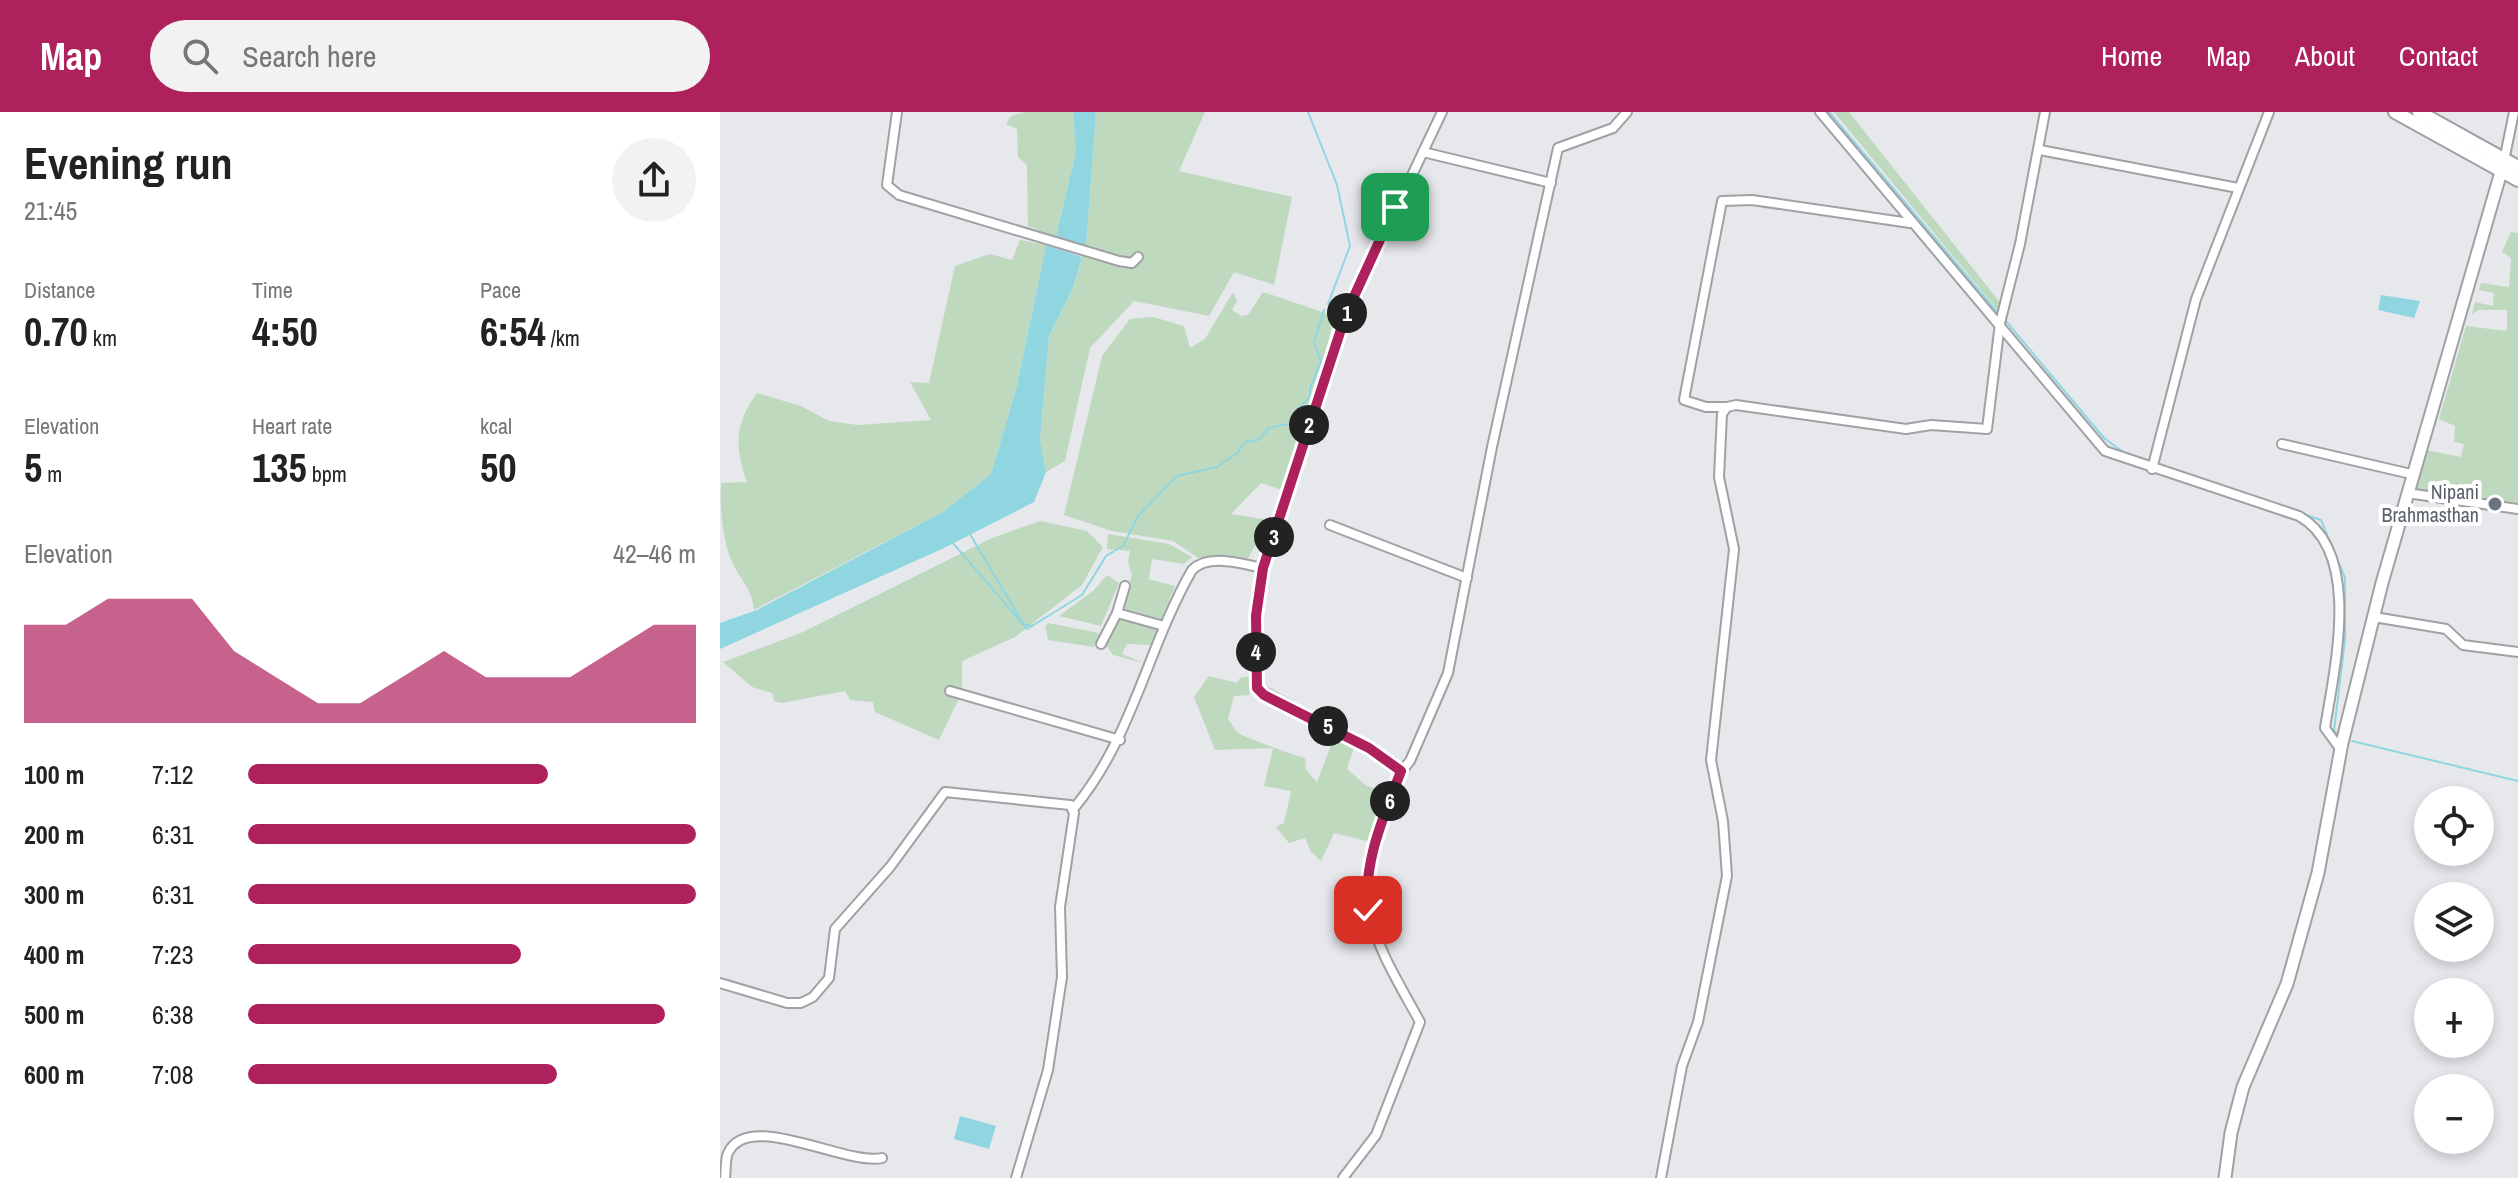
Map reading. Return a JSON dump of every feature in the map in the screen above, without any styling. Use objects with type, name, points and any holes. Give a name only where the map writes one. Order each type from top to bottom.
[{"type":"highway","points":[[2395,112],[2502,166],[2518,167]]},
{"type":"highway","points":[[2419,112],[2502,166],[2518,180]]},
{"type":"main road","points":[[2225,1178],[2237,1105],[2278,1011],[2306,915],[2341,750],[2411,474],[2502,166]]},
{"type":"street","points":[[897,112],[887,185],[899,195],[1119,261],[1132,263],[1138,257]]},
{"type":"street","points":[[1401,771],[1369,748],[1264,695],[1257,688],[1256,616],[1263,568],[1346,314],[1442,112]]},
{"type":"street","points":[[1343,1178],[1376,1135],[1420,1022],[1372,929],[1366,886],[1373,846],[1401,771],[1410,761],[1448,673],[1558,148],[1613,128],[1627,112]]},
{"type":"street","points":[[1820,112],[1910,223],[2002,318],[2105,451],[2299,516],[2315,525],[2334,568],[2340,599],[2337,659],[2325,728],[2341,750]]},
{"type":"street","points":[[1910,223],[1752,200],[1722,201],[1684,400],[1706,407],[1736,405],[1906,429],[1931,425],[1987,429],[2002,318],[2040,150],[2045,112]]},
{"type":"street","points":[[2152,469],[2196,299],[2269,112]]},
{"type":"street","points":[[2502,166],[2514,112]]},
{"type":"street","points":[[2040,150],[2238,188]]},
{"type":"street","points":[[1423,152],[1551,183]]},
{"type":"street","points":[[1661,1178],[1682,1066],[1698,1022],[1727,876],[1723,821],[1711,760],[1734,549],[1719,477],[1722,414],[1727,407]]},
{"type":"street","points":[[2282,444],[2411,474]]},
{"type":"street","points":[[2407,493],[2518,509]]},
{"type":"street","points":[[1330,525],[1467,578]]},
{"type":"street","points":[[720,983],[787,1003],[801,1003],[813,997],[829,978],[835,929],[890,867],[945,792],[1075,807],[1092,787],[1120,740],[1175,599],[1198,564],[1225,562],[1263,568]]},
{"type":"street","points":[[1101,644],[1117,613],[1125,586]]},
{"type":"street","points":[[1117,613],[1164,626]]},
{"type":"street","points":[[2374,617],[2446,629],[2463,645],[2518,652]]},
{"type":"street","points":[[950,691],[1120,740]]},
{"type":"street","points":[[1016,1178],[1040,1106],[1062,977],[1059,931],[1074,813],[1070,805]]},
{"type":"street","points":[[725,1178],[729,1151],[740,1140],[759,1137],[780,1136],[840,1156],[882,1158]]},
{"type":"green space","points":[[1025,112],[1073,112],[1076,152],[1056,237],[1028,226],[1027,165],[1018,157],[1017,129],[1006,124],[1011,116]]},
{"type":"green space","points":[[1096,112],[1205,112],[1179,171],[1292,197],[1274,285],[1234,272],[1209,316],[1134,301],[1090,348],[1065,461],[1046,472],[1040,439],[1049,336],[1073,288],[1086,245]]},
{"type":"green space","points":[[1834,112],[1849,112],[2002,305],[2000,313]]},
{"type":"green space","points":[[2511,232],[2518,233],[2518,503],[2416,491],[2426,450],[2461,457],[2464,444],[2454,442],[2455,426],[2439,419],[2466,326],[2507,331],[2507,310],[2478,310],[2472,315],[2475,302],[2493,306],[2494,293],[2479,290],[2481,283],[2509,287],[2511,258],[2502,252]]},
{"type":"green space","points":[[1020,240],[1046,245],[1017,386],[991,474],[943,512],[754,610],[749,591],[726,545],[721,483],[747,482],[740,457],[739,435],[744,415],[757,393],[801,406],[829,421],[858,425],[931,420],[910,382],[929,383],[955,266],[990,254],[1012,260]]},
{"type":"green space","points":[[1233,292],[1237,301],[1232,310],[1241,316],[1248,315],[1263,292],[1334,316],[1319,382],[1285,491],[1261,483],[1231,514],[1269,520],[1246,562],[1226,557],[1203,561],[1173,541],[1112,531],[1064,515],[1102,356],[1130,319],[1153,317],[1184,326],[1190,348],[1205,339]]},
{"type":"green space","points":[[1040,521],[1087,531],[1103,547],[1082,585],[1015,637],[962,661],[962,692],[939,740],[875,712],[873,702],[850,700],[845,691],[782,703],[774,701],[772,693],[752,687],[723,662],[803,632],[992,538]]},
{"type":"green space","points":[[1108,534],[1169,544],[1192,557],[1184,564],[1152,559],[1149,579],[1175,586],[1161,619],[1122,608],[1132,575],[1128,562],[1130,551],[1107,549]]},
{"type":"green space","points":[[1107,575],[1119,583],[1101,626],[1059,616],[1093,591]]},
{"type":"green space","points":[[1117,619],[1159,630],[1151,645],[1127,644],[1122,654],[1144,663],[1113,655],[1106,645]]},
{"type":"green space","points":[[1048,623],[1099,633],[1094,647],[1048,640],[1045,627]]},
{"type":"green space","points":[[1209,676],[1237,683],[1240,678],[1253,676],[1249,695],[1234,696],[1228,719],[1240,734],[1305,758],[1306,770],[1317,782],[1335,735],[1355,744],[1347,769],[1367,786],[1389,793],[1367,841],[1334,833],[1321,861],[1311,852],[1305,838],[1289,843],[1276,827],[1284,823],[1291,791],[1264,786],[1273,748],[1215,750],[1194,697]]},
{"type":"water","points":[[1073,112],[1096,112],[1086,245],[1056,237],[1076,152]]},
{"type":"water","points":[[1046,245],[1082,257],[1073,288],[1049,336],[1040,439],[1046,472],[1034,502],[944,548],[720,649],[720,623],[757,610],[943,512],[991,474],[1017,386]]},
{"type":"water","points":[[2381,295],[2420,301],[2414,318],[2378,310]]},
{"type":"water","points":[[960,1116],[996,1126],[989,1149],[954,1139]]},
{"type":"waterway","points":[[1308,112],[1337,185],[1350,246],[1328,304]]},
{"type":"waterway","points":[[1829,112],[1998,313]]},
{"type":"waterway","points":[[952,542],[1027,629],[1082,595],[1106,556],[1123,546],[1138,516],[1177,476],[1217,467],[1237,453],[1245,442],[1258,440],[1269,428],[1292,423],[1295,412],[1310,397],[1310,388],[1321,362],[1314,342],[1324,310]]},
{"type":"waterway","points":[[2005,320],[2104,438],[2126,454]]},
{"type":"waterway","points":[[2185,474],[2321,520],[2345,578],[2345,640],[2334,731],[2340,738]]},
{"type":"waterway","points":[[970,534],[1019,617],[1024,624],[1032,626]]},
{"type":"waterway","points":[[2352,741],[2518,781]]},
{"type":"place","name":"Nipani Brahmasthan","points":[[2495,504]]},
{"type":"route","points":[[1368,910],[1366,886],[1373,846],[1401,771],[1369,748],[1264,695],[1257,688],[1256,616],[1263,568],[1314,408],[1346,314],[1395,207]]}]
